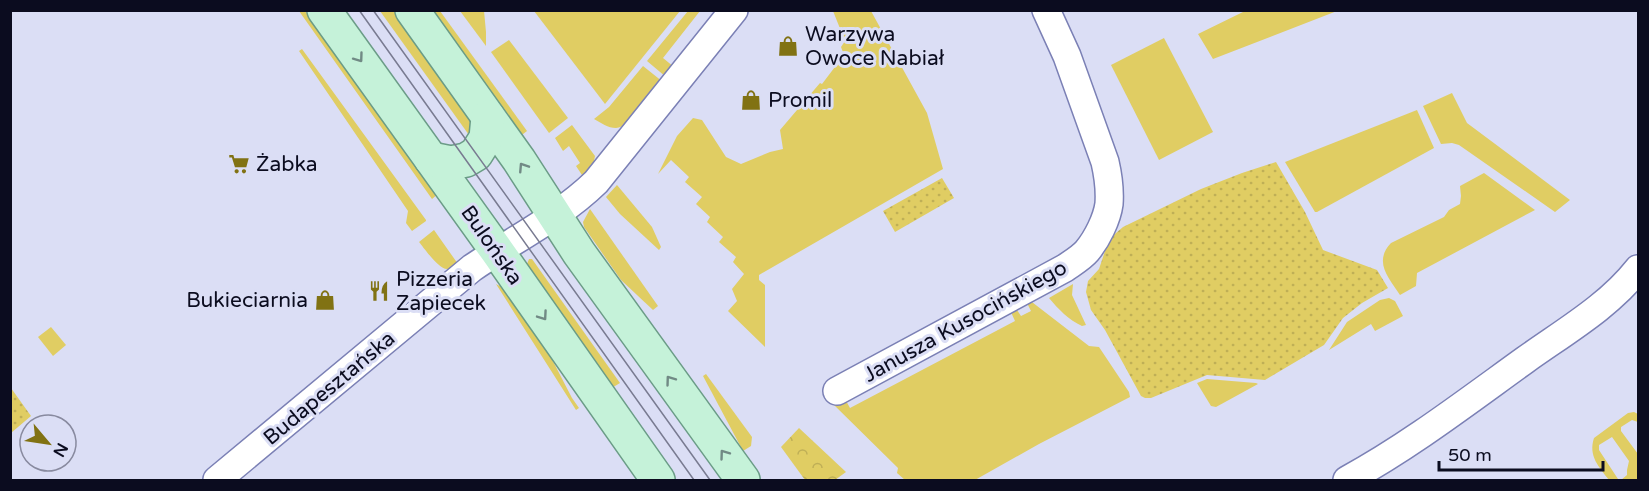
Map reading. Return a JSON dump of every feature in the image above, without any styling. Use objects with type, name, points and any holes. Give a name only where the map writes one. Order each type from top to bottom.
[{"type":"main road","name":"Bulońska","points":[[324,10],[658,480]]},
{"type":"main road","points":[[412,10],[519,160],[579,253],[743,480]]},
{"type":"main road","points":[[431,159],[452,163],[466,160],[476,154],[486,138],[488,117]]},
{"type":"street","name":"Budapesztańska","points":[[217,480],[460,278],[497,251],[555,216],[587,191],[734,10]]},
{"type":"street","name":"Janusza Kusocińskiego","points":[[837,391],[1065,268],[1088,250],[1096,237],[1109,204],[1105,162],[1067,56],[1046,10]]},
{"type":"street","points":[[1347,480],[1369,468],[1446,416],[1611,299],[1638,269]]},
{"type":"green space","points":[[299,11],[305,11],[438,194],[432,199]]},
{"type":"green space","points":[[380,11],[396,11],[476,121],[474,142]]},
{"type":"green space","points":[[427,11],[440,11],[527,131],[518,138]]},
{"type":"green space","points":[[460,11],[484,11],[486,46]]},
{"type":"green space","points":[[534,11],[680,11],[605,104]]},
{"type":"green space","points":[[688,11],[700,11],[663,58],[674,67],[666,77],[647,61]]},
{"type":"green space","points":[[833,11],[871,11],[927,113],[943,169],[759,275],[759,280],[765,285],[765,347],[728,311],[737,301],[732,289],[744,274],[733,262],[736,257],[719,242],[723,237],[707,222],[710,217],[696,204],[702,197],[685,182],[689,177],[671,160],[658,174],[677,136],[693,118],[702,120],[726,157],[741,164],[783,149],[780,130],[820,83],[822,84],[844,55],[841,47],[845,41]]},
{"type":"green space","points":[[1245,11],[1337,11],[1213,59],[1198,34]]},
{"type":"green space","points":[[1164,38],[1213,132],[1159,160],[1111,65]]},
{"type":"green space","points":[[509,40],[568,118],[549,133],[491,52]]},
{"type":"green space","points":[[302,49],[426,220],[412,231],[406,223],[408,211],[299,51]]},
{"type":"green space","points":[[643,66],[663,82],[641,109],[628,122],[616,128],[594,119],[609,107]]},
{"type":"green space","points":[[1452,93],[1467,123],[1570,200],[1555,212],[1459,145],[1441,144],[1423,106]]},
{"type":"green space","points":[[1417,110],[1434,148],[1315,212],[1285,162]]},
{"type":"green space","points":[[572,125],[595,156],[593,166],[584,178],[576,166],[580,163],[569,146],[563,151],[555,138]]},
{"type":"green space","points":[[1276,162],[1305,212],[1323,250],[1377,270],[1388,288],[1362,303],[1343,318],[1324,345],[1265,380],[1207,375],[1151,398],[1141,396],[1105,330],[1091,310],[1086,292],[1088,281],[1099,269],[1109,239],[1123,227],[1201,189]]},
{"type":"green space","points":[[1484,173],[1535,210],[1417,273],[1416,286],[1400,295],[1385,270],[1383,257],[1386,250],[1391,243],[1444,217],[1449,210],[1460,204],[1460,186]]},
{"type":"green space","points":[[942,178],[954,198],[895,232],[883,211]]},
{"type":"green space","points":[[617,185],[652,227],[661,247],[659,250],[620,214],[606,197]]},
{"type":"green space","points":[[590,209],[658,306],[653,310],[621,280],[584,227],[583,222]]},
{"type":"green space","points":[[434,230],[458,264],[452,268],[445,269],[441,266],[419,242]]},
{"type":"green space","points":[[529,259],[532,259],[620,383],[610,389],[528,274]]},
{"type":"green space","points":[[496,284],[505,289],[543,342],[579,408],[576,410]]},
{"type":"green space","points":[[1073,284],[1072,295],[1086,325],[1082,326],[1073,321],[1049,298]]},
{"type":"green space","points":[[1389,298],[1395,301],[1403,316],[1375,331],[1371,324],[1329,350],[1347,322],[1380,300]]},
{"type":"green space","points":[[1028,299],[1089,346],[1099,347],[1130,397],[975,480],[905,480],[897,473],[898,468],[834,405],[839,399],[845,399],[850,408],[1015,321],[1010,310],[1015,307],[1021,316],[1031,311],[1026,301]]},
{"type":"green space","points":[[51,327],[66,345],[53,356],[38,337]]},
{"type":"green space","points":[[706,374],[752,437],[751,446],[743,451],[703,376]]},
{"type":"green space","points":[[1207,379],[1258,384],[1216,407],[1211,406],[1197,383]]},
{"type":"green space","points":[[11,388],[29,413],[18,413],[18,427],[10,433]]},
{"type":"green space","points":[[1628,413],[1638,414],[1638,422],[1632,420],[1621,427],[1621,431],[1638,454],[1638,480],[1621,480],[1609,480],[1593,456],[1594,438]],"holes":[[[1612,437],[1629,461],[1627,475],[1621,480],[1618,479],[1599,450],[1599,445]]]},
{"type":"green space","points":[[799,428],[846,472],[835,480],[805,480],[781,447]]},
{"type":"tram line","points":[[359,10],[694,480]]},
{"type":"tram line","points":[[373,10],[710,480]]},
{"type":"place","name":"Warzywa Owoce Nabiał","points":[[788,46]]},
{"type":"place","name":"Promil","points":[[751,100]]},
{"type":"place","name":"Żabka","points":[[239,164]]},
{"type":"place","name":"Pizzeria Zapiecek","points":[[379,291]]},
{"type":"place","name":"Bukieciarnia","points":[[325,300]]}]
